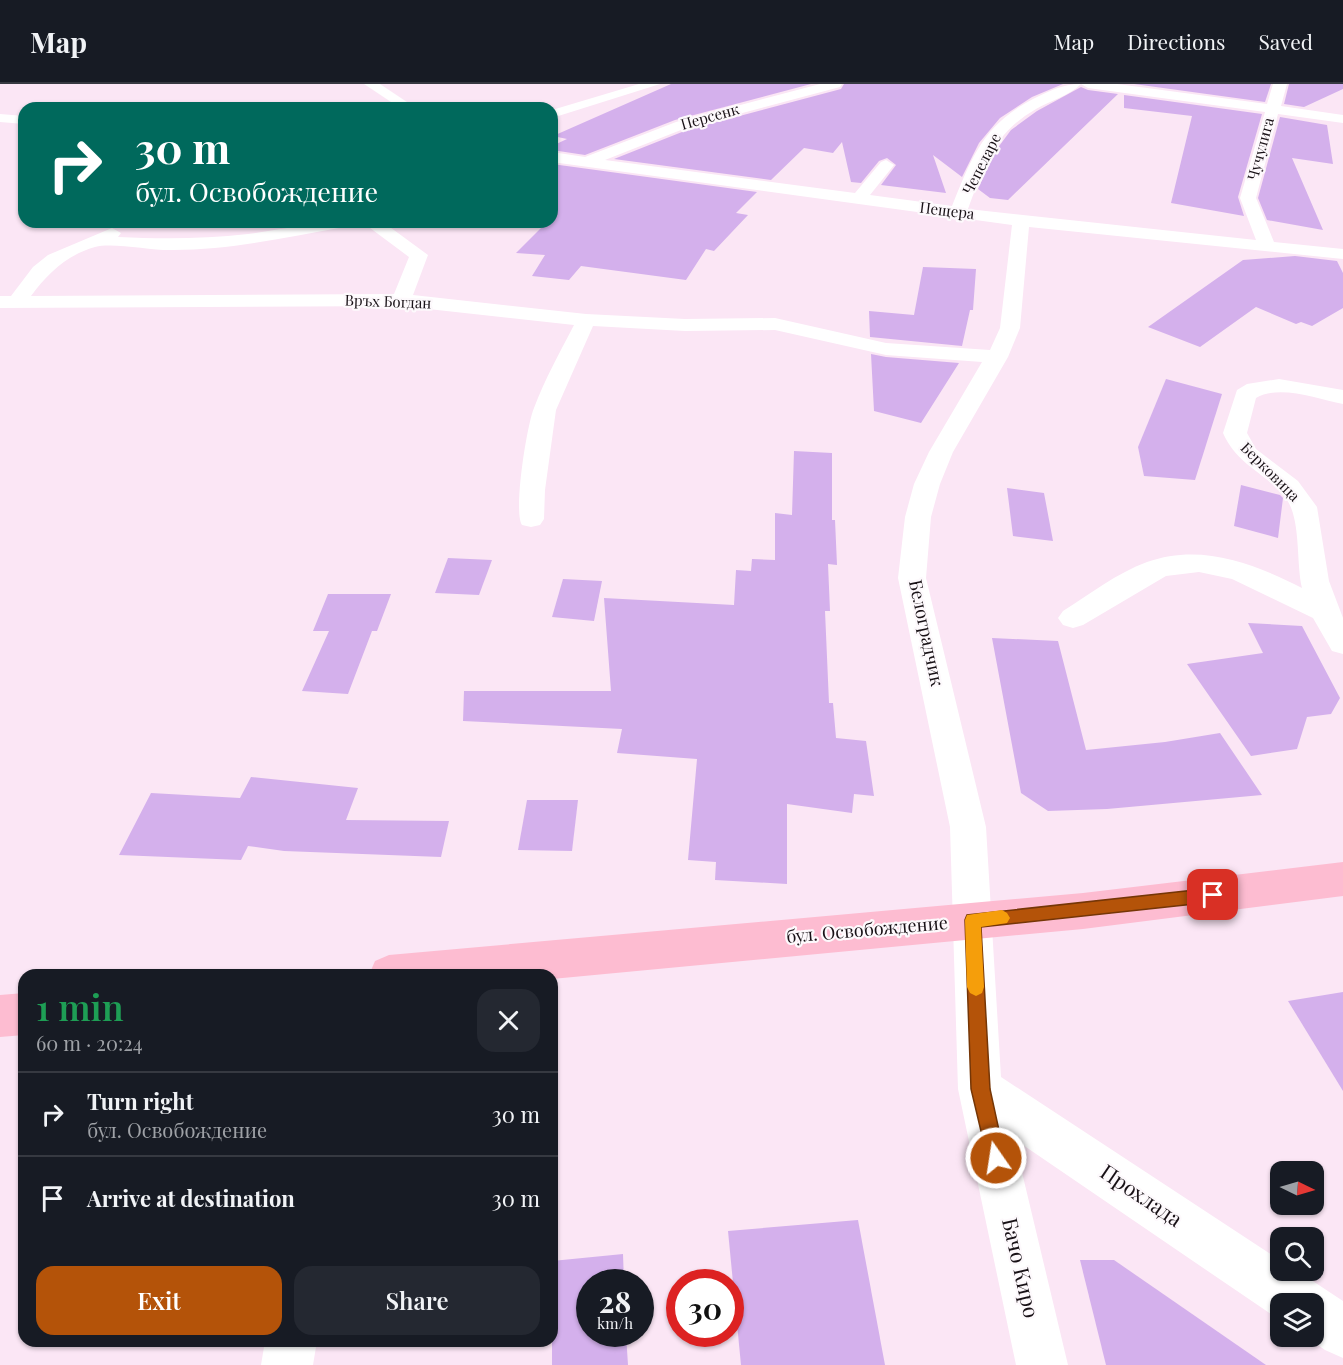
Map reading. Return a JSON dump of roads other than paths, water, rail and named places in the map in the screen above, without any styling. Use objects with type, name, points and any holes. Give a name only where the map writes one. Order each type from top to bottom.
[{"type":"main road","name":"бул. Освобождение","points":[[453,969],[1083,911],[1343,879]]},
{"type":"main road","points":[[0,1016],[18,1014]]},
{"type":"street","points":[[371,84],[400,102]]},
{"type":"street","points":[[558,112],[653,84]]},
{"type":"street","name":"Персенк","points":[[589,160],[681,125],[835,84]]},
{"type":"street","name":"Чепеларе","points":[[958,212],[983,156],[999,129],[1032,106],[1074,84]]},
{"type":"street","points":[[1088,84],[1343,119]]},
{"type":"street","name":"Чучулига","points":[[1267,246],[1248,198],[1280,84]]},
{"type":"street","points":[[0,118],[18,120]]},
{"type":"street","name":"Пещера","points":[[558,157],[1021,221],[1343,254]]},
{"type":"street","points":[[858,200],[886,165]]},
{"type":"street","name":"Белоградчик","points":[[973,920],[968,827],[912,578],[914,545],[927,484],[941,452],[997,357],[1010,328],[1021,221]]},
{"type":"street","points":[[8,302],[55,259],[124,228]]},
{"type":"street","points":[[93,241],[173,245],[248,239],[311,228]]},
{"type":"street","points":[[380,228],[419,255],[401,300]]},
{"type":"street","name":"Връх Богдан","points":[[8,302],[401,300],[586,320],[626,320],[685,325],[775,324],[886,349],[997,357]]},
{"type":"street","points":[[531,519],[532,490],[544,410],[586,320]]},
{"type":"street","name":"Берковица","points":[[1343,397],[1261,386],[1245,395],[1235,433],[1246,452],[1290,489],[1304,507],[1313,572],[1324,611],[1343,643]]},
{"type":"street","points":[[1073,618],[1157,569],[1195,561],[1236,570],[1324,611]]},
{"type":"street","name":"Бачо Киро","points":[[973,920],[980,1089],[1042,1365]]},
{"type":"street","name":"Прохлада","points":[[980,1089],[1285,1293]]},
{"type":"street","points":[[1324,1319],[1343,1332]]},
{"type":"street","points":[[287,1365],[290,1347]]}]
